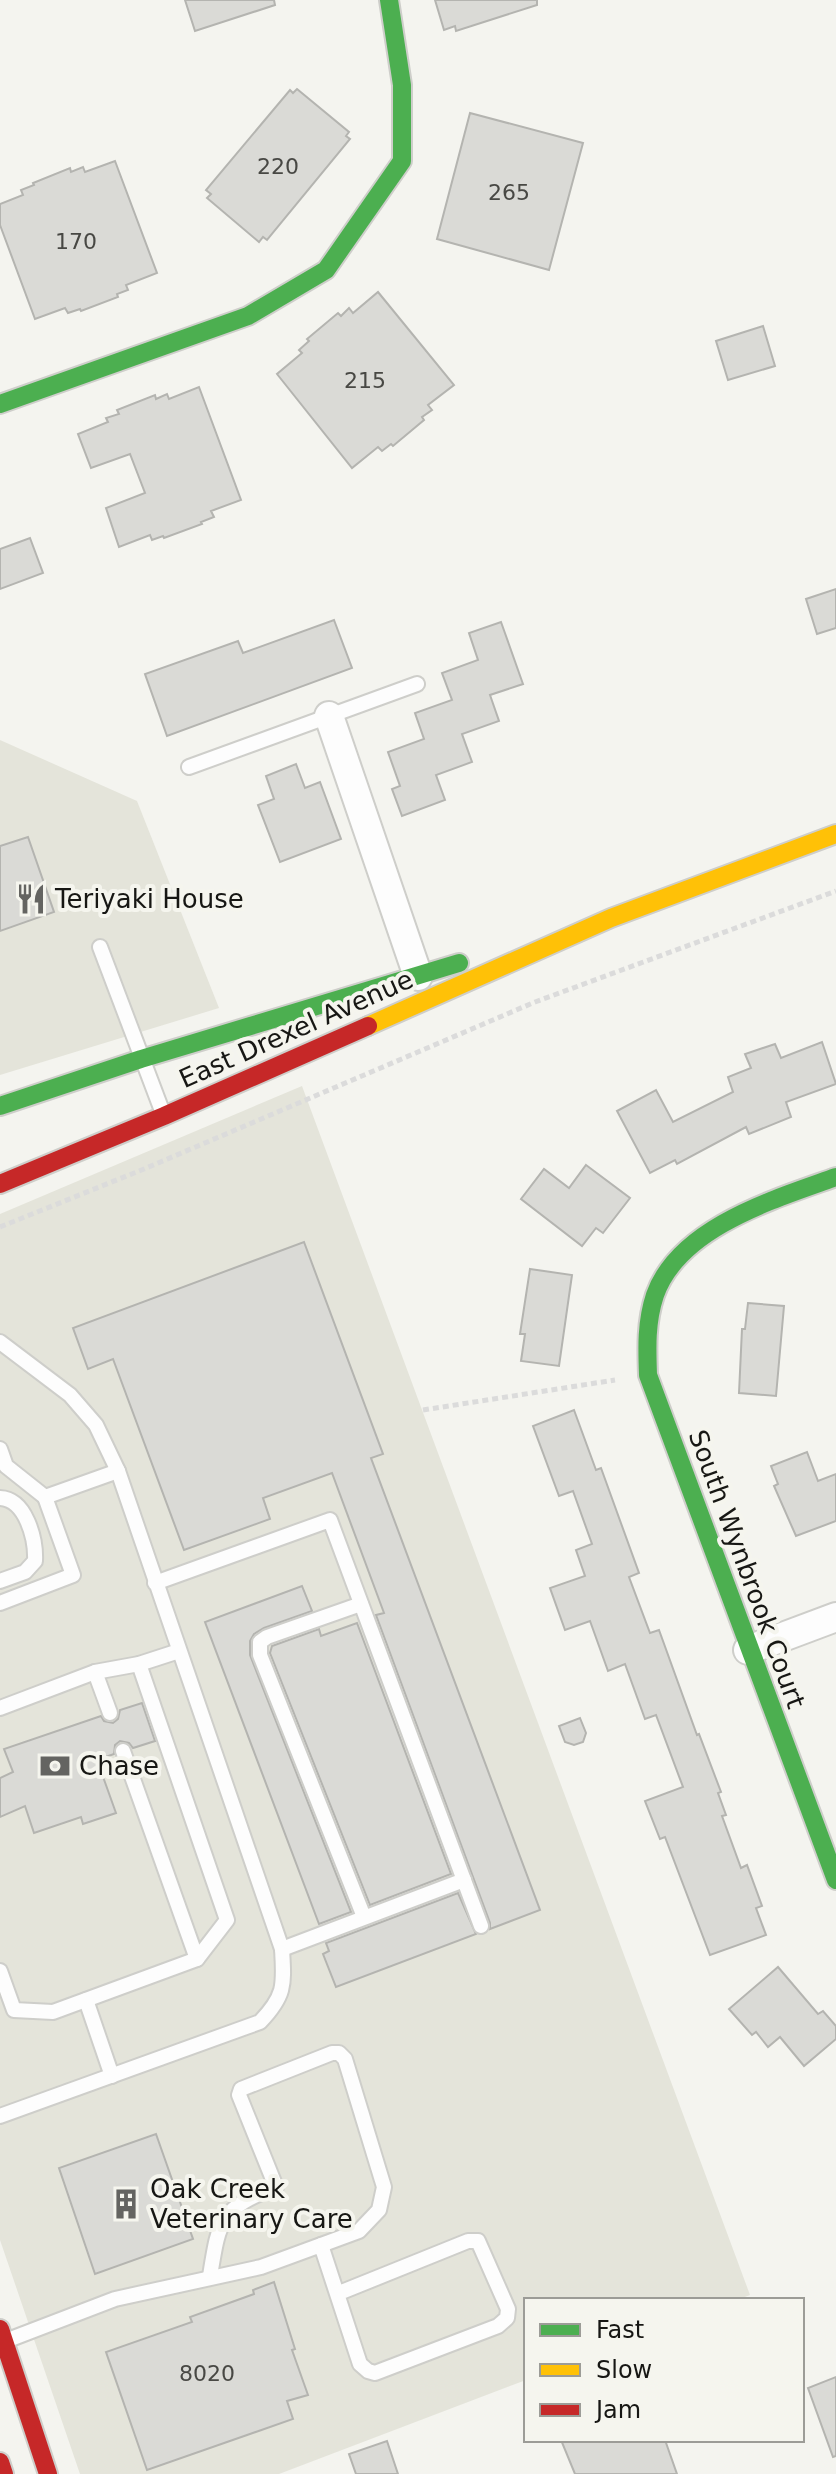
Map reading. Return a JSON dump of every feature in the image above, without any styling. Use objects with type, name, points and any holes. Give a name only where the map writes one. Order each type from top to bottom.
[{"type":"street","points":[[0,404],[248,316],[326,270],[402,161],[402,85],[389,0]]},
{"type":"street","points":[[329,716],[418,976]]},
{"type":"street","name":"East Drexel Avenue","points":[[0,1184],[164,1116],[611,918],[836,834]]},
{"type":"street","name":"East Drexel Avenue","points":[[0,1106],[141,1059],[611,918]]},
{"type":"street","name":"South Wynbrook Court","points":[[836,1177],[752,1208],[714,1227],[689,1245],[667,1272],[653,1300],[644,1350],[648,1375],[836,1880]]},
{"type":"street","points":[[748,1650],[836,1617]]},
{"type":"street","points":[[2,2335],[48,2474]]},
{"type":"street","points":[[0,2462],[4,2474]]},
{"type":"lane","points":[[189,767],[417,684]]},
{"type":"lane","points":[[100,947],[164,1116]]},
{"type":"lane","points":[[0,1342],[70,1395],[96,1425],[118,1471],[282,1949],[285,1987],[276,2006],[260,2022],[0,2116]]},
{"type":"lane","points":[[0,1449],[6,1466],[45,1497],[73,1575],[0,1603]]},
{"type":"lane","points":[[45,1497],[118,1471]]},
{"type":"lane","points":[[0,1498],[20,1506],[36,1547],[35,1561],[25,1572],[0,1581]]},
{"type":"lane","points":[[155,1583],[330,1520],[481,1926]]},
{"type":"lane","points":[[361,1604],[267,1637],[260,1642],[260,1655],[364,1917]]},
{"type":"lane","points":[[0,1708],[95,1672],[139,1664],[179,1651]]},
{"type":"lane","points":[[0,1971],[14,2010],[53,2012],[197,1959],[227,1920],[139,1664]]},
{"type":"lane","points":[[95,1672],[110,1713]]},
{"type":"lane","points":[[123,1751],[197,1959]]},
{"type":"lane","points":[[282,1949],[464,1880]]},
{"type":"lane","points":[[86,2000],[112,2076]]},
{"type":"lane","points":[[2,2335],[115,2299],[261,2267],[359,2231],[379,2210],[384,2187],[345,2059],[339,2053],[332,2053],[241,2089],[239,2095],[276,2187],[246,2198],[226,2214],[216,2236],[210,2276]]},
{"type":"lane","points":[[321,2245],[360,2364],[368,2371],[375,2373],[498,2326],[507,2318],[508,2309],[478,2241],[468,2241],[339,2293]]},
{"type":"path","points":[[0,1227],[535,1002],[836,891]]},
{"type":"path","points":[[423,1410],[648,1375]]},
{"type":"shaded area","points":[[0,740],[137,801],[219,1008],[0,1075]]},
{"type":"shaded area","points":[[302,1086],[750,2295],[742,2298],[524,2298],[524,2381],[279,2474],[80,2474],[0,2240],[0,1214]]},
{"type":"building","points":[[185,0],[274,0],[275,5],[195,31]]},
{"type":"building","points":[[435,0],[537,0],[537,5],[456,31],[455,26],[444,30]]},
{"type":"building","points":[[297,89],[349,132],[346,136],[350,139],[267,240],[263,237],[259,242],[207,198],[211,194],[206,190],[290,90],[293,93]]},
{"type":"building","points":[[470,113],[583,143],[549,270],[437,239]]},
{"type":"building","points":[[115,161],[157,273],[126,285],[128,290],[117,294],[118,297],[81,311],[68,313],[65,308],[35,319],[0,225],[0,204],[23,195],[21,190],[33,183],[70,168],[71,172],[83,167],[85,172]]},
{"type":"building","points":[[378,292],[454,385],[428,405],[432,410],[422,417],[424,420],[393,446],[391,444],[382,451],[378,447],[352,468],[277,374],[302,353],[299,350],[309,341],[307,339],[338,313],[341,316],[349,308],[353,313]]},
{"type":"building","points":[[763,326],[775,366],[728,380],[716,341]]},
{"type":"building","points":[[199,387],[241,500],[211,511],[214,517],[202,524],[164,538],[152,540],[150,535],[119,547],[106,508],[145,493],[130,454],[91,468],[78,434],[108,422],[106,418],[119,414],[117,410],[155,395],[156,399],[167,394],[169,399]]},
{"type":"building","points":[[30,538],[43,573],[0,589],[0,549]]},
{"type":"building","points":[[836,589],[836,628],[817,634],[806,599]]},
{"type":"building","points":[[334,620],[352,668],[167,736],[145,674],[238,641],[243,653]]},
{"type":"building","points":[[501,622],[523,684],[490,695],[499,721],[462,734],[472,762],[436,775],[445,800],[402,816],[392,789],[400,786],[388,752],[424,739],[415,713],[452,700],[442,673],[478,660],[469,633]]},
{"type":"building","points":[[296,764],[305,788],[320,782],[341,839],[280,862],[258,805],[274,799],[266,776]]},
{"type":"building","points":[[28,837],[54,912],[0,931],[0,846]]},
{"type":"building","points":[[822,1042],[836,1084],[786,1102],[791,1117],[749,1134],[746,1127],[677,1164],[675,1160],[650,1173],[617,1111],[656,1090],[673,1122],[733,1092],[728,1077],[751,1068],[745,1054],[775,1044],[781,1058]]},
{"type":"building","points":[[586,1165],[630,1198],[603,1233],[596,1228],[582,1246],[521,1199],[544,1169],[569,1188]]},
{"type":"building","points":[[304,1242],[383,1454],[371,1458],[540,1910],[490,1929],[376,1615],[384,1613],[332,1473],[263,1498],[270,1519],[184,1550],[113,1359],[88,1369],[73,1328]]},
{"type":"building","points":[[530,1269],[572,1275],[559,1366],[521,1361],[525,1334],[520,1334]]},
{"type":"building","points":[[748,1303],[784,1306],[776,1396],[739,1393],[742,1329],[745,1329]]},
{"type":"building","points":[[574,1410],[596,1470],[601,1468],[639,1573],[629,1577],[650,1633],[659,1630],[721,1792],[718,1793],[726,1815],[722,1816],[741,1868],[747,1865],[762,1906],[756,1908],[766,1935],[710,1955],[665,1837],[660,1839],[645,1801],[683,1787],[656,1715],[645,1719],[625,1664],[608,1671],[590,1621],[565,1630],[550,1588],[585,1576],[576,1550],[592,1544],[573,1491],[559,1496],[533,1426]]},
{"type":"building","points":[[807,1452],[818,1481],[836,1474],[836,1521],[796,1536],[774,1486],[778,1484],[771,1466]]},
{"type":"building","points":[[302,1586],[312,1611],[254,1634],[250,1641],[250,1655],[351,1912],[319,1924],[205,1622]]},
{"type":"building","points":[[357,1623],[451,1874],[370,1905],[270,1653],[272,1646],[319,1629],[321,1636]]},
{"type":"building","name":"Chase","points":[[142,1703],[155,1741],[133,1748],[129,1743],[120,1741],[115,1745],[114,1754],[97,1760],[116,1813],[83,1824],[81,1817],[34,1833],[25,1806],[0,1817],[0,1778],[13,1772],[4,1749],[101,1716],[104,1721],[113,1723],[118,1719],[120,1710]]},
{"type":"building","points":[[580,1718],[586,1733],[583,1742],[574,1745],[565,1742],[559,1726]]},
{"type":"building","points":[[458,1893],[476,1934],[336,1987],[323,1954],[329,1951],[326,1943]]},
{"type":"building","points":[[778,1967],[818,2014],[823,2011],[836,2026],[836,2039],[804,2066],[780,2037],[768,2047],[756,2032],[752,2035],[729,2009]]},
{"type":"building","name":"Oak Creek Veterinary Care","points":[[156,2134],[193,2239],[95,2274],[59,2168]]},
{"type":"building","points":[[274,2282],[308,2395],[287,2401],[293,2419],[147,2470],[106,2352],[192,2322],[190,2317],[254,2294],[253,2290]]},
{"type":"building","points":[[836,2377],[836,2456],[833,2457],[808,2388]]},
{"type":"building","points":[[387,2441],[398,2474],[356,2474],[349,2454]]},
{"type":"building","points":[[562,2442],[666,2442],[677,2474],[575,2474]]},
{"type":"traffic: fast","points":[[0,404],[248,316],[326,270],[402,161],[402,85],[389,0]]},
{"type":"traffic: fast","points":[[0,1106],[141,1059],[459,963]]},
{"type":"traffic: fast","points":[[836,1177],[758,1206],[707,1234],[685,1251],[667,1271],[655,1295],[647,1345],[648,1375],[836,1880]]},
{"type":"traffic: slow","points":[[368,1026],[611,918],[836,834]]},
{"type":"traffic: jam","points":[[0,1184],[368,1026]]},
{"type":"traffic: jam","points":[[0,2329],[48,2474]]},
{"type":"traffic: jam","points":[[0,2462],[4,2474]]},
{"type":"place","name":"Teriyaki House","points":[[31,899]]},
{"type":"place","name":"Chase","points":[[55,1766]]},
{"type":"place","name":"Oak Creek Veterinary Care","points":[[126,2204]]}]
